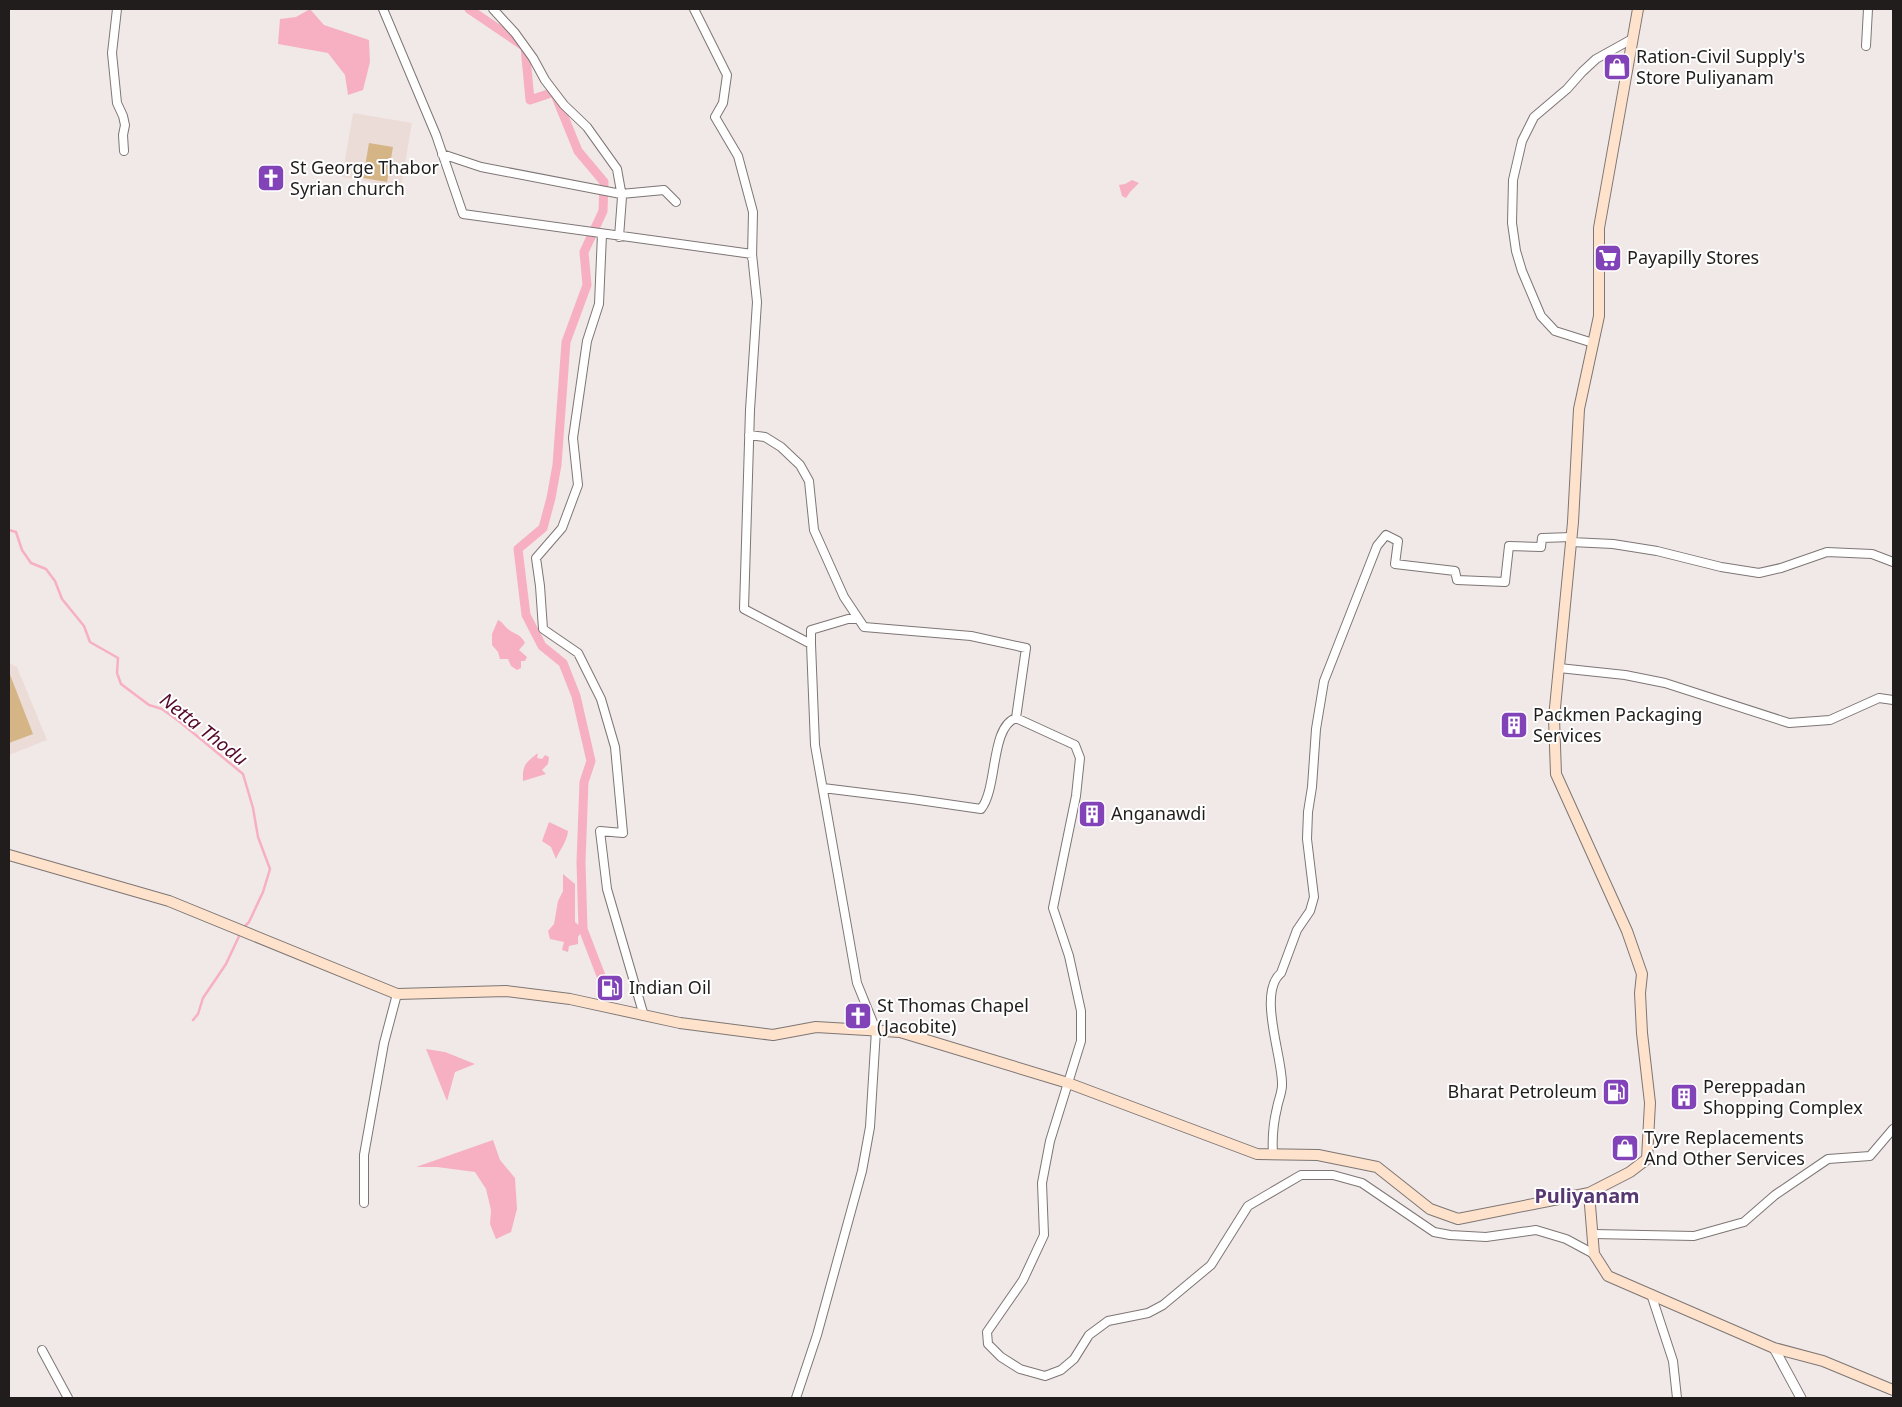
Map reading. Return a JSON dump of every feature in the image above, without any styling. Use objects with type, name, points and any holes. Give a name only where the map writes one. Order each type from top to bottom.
[{"type":"main road","points":[[9,855],[169,900],[396,994],[506,991],[570,999],[680,1024],[773,1035],[816,1027],[900,1032],[1068,1083],[1257,1154],[1318,1155],[1377,1167],[1430,1209],[1458,1219],[1589,1192],[1630,1172],[1647,1159],[1650,1102],[1642,1033],[1640,993],[1642,974],[1627,931],[1556,774],[1554,718],[1571,539],[1579,409],[1599,316],[1599,228],[1638,9]]},
{"type":"main road","points":[[1589,1192],[1594,1254],[1608,1276],[1774,1348],[1823,1361],[1893,1390]]},
{"type":"street","points":[[117,9],[112,53],[117,103],[125,125],[123,135],[124,151]]},
{"type":"street","points":[[383,9],[442,154],[463,214],[752,254],[752,258]]},
{"type":"street","points":[[493,9],[515,33],[533,58],[545,80],[564,104],[587,127],[617,169],[622,194],[619,237]]},
{"type":"street","points":[[694,9],[727,76],[722,103],[715,118],[738,156],[753,212],[752,258],[757,302],[749,435],[744,608],[811,644]]},
{"type":"street","points":[[1866,46],[1868,9]]},
{"type":"street","points":[[1594,342],[1555,332],[1541,316],[1522,271],[1516,251],[1512,223],[1513,180],[1522,141],[1534,117],[1568,89],[1596,59],[1632,39]]},
{"type":"street","points":[[442,154],[481,167],[622,194],[664,190],[676,202]]},
{"type":"street","points":[[602,234],[599,304],[587,341],[573,438],[578,485],[562,528],[536,558],[543,629],[578,653],[601,699],[615,748],[623,833],[600,831],[606,889],[644,1016]]},
{"type":"street","points":[[749,435],[766,438],[781,447],[800,466],[809,481],[814,530],[844,597],[864,627],[970,636],[1026,648],[1016,718]]},
{"type":"street","points":[[1273,1154],[1272,1137],[1282,1085],[1271,1015],[1273,987],[1275,978],[1281,973],[1297,930],[1310,910],[1314,897],[1307,839],[1308,812],[1312,787],[1316,729],[1324,681],[1377,546],[1386,535],[1398,541],[1395,564],[1455,571],[1457,580],[1505,582],[1509,546],[1541,546],[1542,538],[1571,539],[1657,551],[1721,567],[1759,573],[1781,568],[1827,552],[1872,554],[1893,562]]},
{"type":"street","points":[[796,1398],[817,1335],[862,1171],[870,1127],[876,1030],[857,983],[815,745],[811,644],[811,630],[848,619],[858,619]]},
{"type":"street","points":[[1559,668],[1625,675],[1665,683],[1789,723],[1830,720],[1879,698],[1893,700]]},
{"type":"street","points":[[823,788],[981,810],[991,784],[998,746],[1005,725],[1009,720],[1016,718],[1075,745],[1080,758],[1076,796],[1052,908],[1069,956],[1081,1010],[1081,1041],[1050,1141],[1042,1182],[1044,1235],[1023,1280],[987,1332],[988,1344],[1001,1357],[1020,1369],[1045,1376],[1061,1370],[1074,1359],[1089,1335],[1108,1321],[1148,1314],[1163,1305],[1211,1265],[1248,1206],[1301,1175],[1333,1175],[1362,1183],[1434,1232],[1450,1235],[1486,1236],[1536,1230],[1566,1239],[1594,1254]]},
{"type":"street","points":[[364,1203],[364,1155],[384,1043],[396,994]]},
{"type":"street","points":[[1593,1234],[1694,1236],[1744,1222],[1775,1195],[1828,1159],[1870,1156],[1893,1129]]},
{"type":"street","points":[[1651,1294],[1673,1361],[1677,1398]]},
{"type":"street","points":[[1774,1348],[1801,1398]]},
{"type":"street","points":[[42,1350],[68,1398]]},
{"type":"shaded area","points":[[310,9],[324,25],[369,40],[370,62],[363,90],[348,95],[345,75],[328,53],[278,44],[280,19],[296,17]]},
{"type":"shaded area","points":[[353,113],[412,123],[401,187],[342,177]]},
{"type":"shaded area","points":[[369,143],[393,147],[387,182],[363,178]]},
{"type":"shaded area","points":[[1132,180],[1139,183],[1126,198],[1122,196],[1119,185]]},
{"type":"shaded area","points":[[498,620],[525,643],[519,650],[527,657],[525,661],[521,661],[521,668],[517,670],[511,666],[508,659],[500,659],[498,652],[492,645],[492,634]]},
{"type":"shaded area","points":[[9,663],[17,667],[47,740],[9,755]]},
{"type":"shaded area","points":[[9,672],[33,734],[9,743]]},
{"type":"shaded area","points":[[538,753],[537,758],[542,759],[545,755],[549,757],[548,764],[542,770],[546,774],[523,781],[524,767]]},
{"type":"shaded area","points":[[549,822],[568,831],[565,842],[556,859],[551,847],[542,841]]},
{"type":"shaded area","points":[[563,874],[575,884],[575,922],[583,929],[578,937],[578,944],[569,946],[568,952],[562,950],[564,942],[550,939],[548,931],[554,924],[558,901],[563,891]]},
{"type":"shaded area","points":[[426,1049],[445,1052],[475,1064],[455,1072],[447,1101]]},
{"type":"shaded area","points":[[493,1140],[500,1160],[515,1178],[517,1209],[511,1232],[496,1239],[490,1224],[491,1210],[486,1189],[475,1172],[437,1167],[416,1167]]},
{"type":"waterway","points":[[469,9],[525,47],[530,100],[554,92],[578,151],[604,182],[603,211],[584,252],[587,285],[566,342],[557,465],[551,498],[543,528],[518,549],[526,615],[542,646],[563,663],[576,696],[591,761],[584,782],[581,862],[583,929],[603,981]]},
{"type":"waterway","name":"Netta Thodu","points":[[9,530],[16,532],[22,550],[31,563],[46,569],[55,581],[62,599],[84,626],[90,642],[118,658],[117,673],[121,684],[149,705],[162,709],[180,722],[243,774],[253,808],[258,837],[270,869],[263,892],[249,922],[244,927]]},
{"type":"waterway","name":"Netta Thodu","points":[[193,1020],[198,1014],[203,998],[226,964],[241,932]]},
{"type":"place","name":"Ration-Civil Supply's Store Puliyanam","points":[[1617,67]]},
{"type":"place","name":"St George Thabor Syrian church","points":[[271,178]]},
{"type":"place","name":"Payapilly Stores","points":[[1608,258]]},
{"type":"place","name":"Packmen Packaging Services","points":[[1514,725]]},
{"type":"place","name":"Anganawdi","points":[[1092,814]]},
{"type":"place","name":"Indian Oil","points":[[610,988]]},
{"type":"place","name":"St Thomas Chapel (Jacobite)","points":[[858,1016]]},
{"type":"place","name":"Bharat Petroleum","points":[[1616,1092]]},
{"type":"place","name":"Pereppadan Shopping Complex","points":[[1684,1097]]},
{"type":"place","name":"Tyre Replacements And Other Services","points":[[1625,1148]]},
{"type":"district","name":"Puliyanam","points":[[1587,1196]]}]
